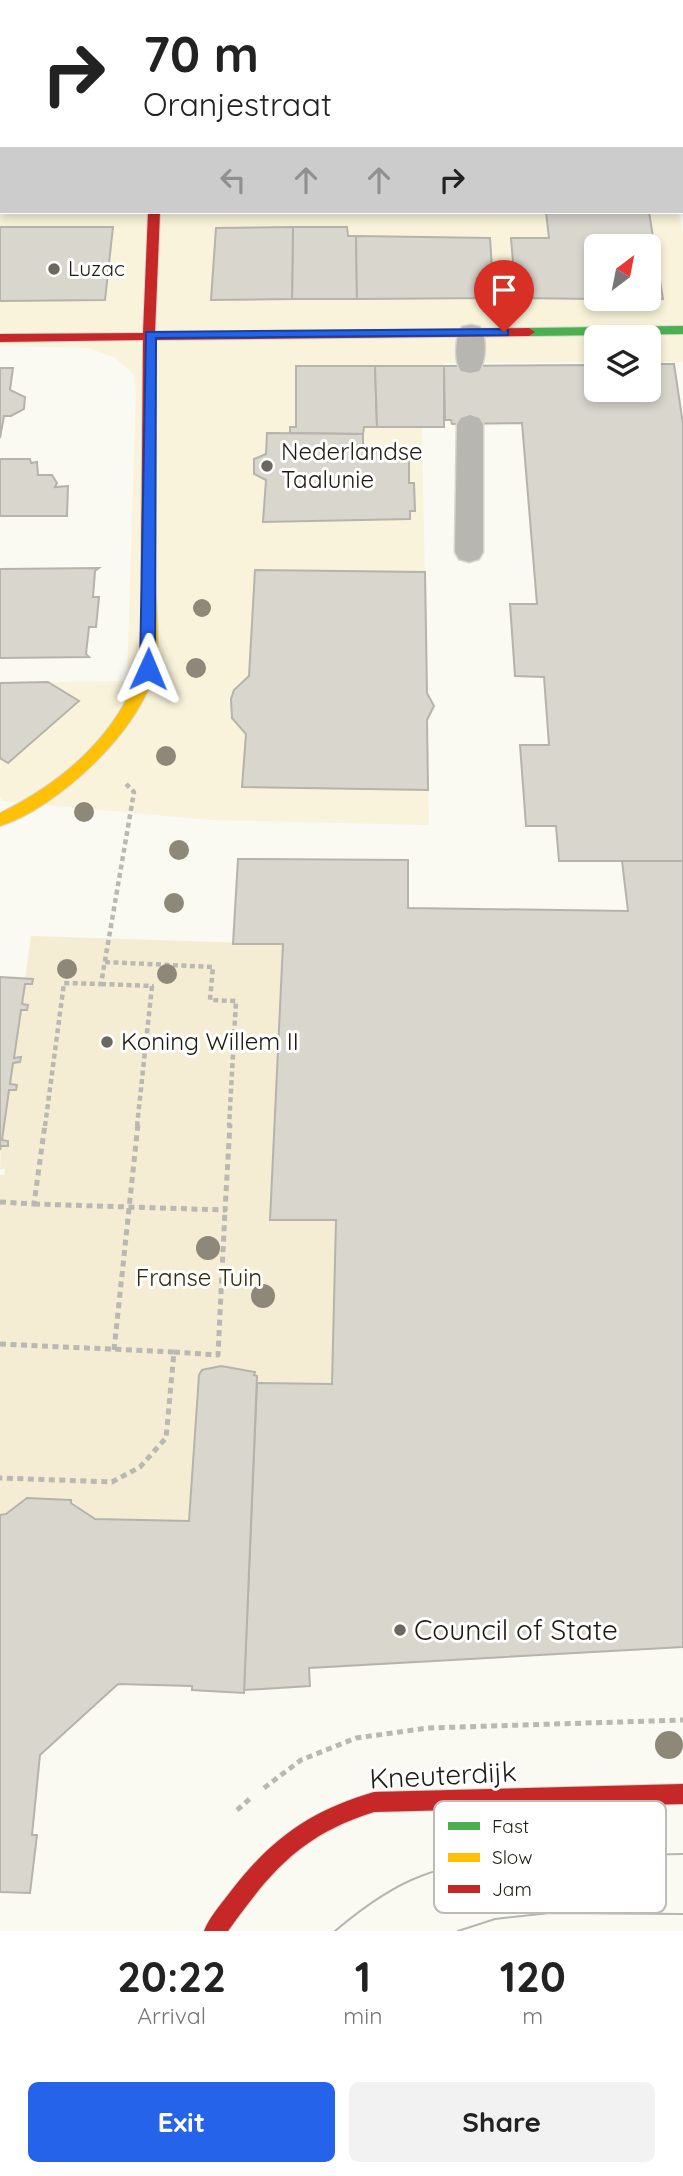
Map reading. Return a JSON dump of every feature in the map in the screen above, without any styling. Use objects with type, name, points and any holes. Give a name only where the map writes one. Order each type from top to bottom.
[{"type":"street","points":[[0,820],[23,811],[96,754],[126,716],[148,669],[149,297],[155,214]]},
{"type":"street","points":[[0,338],[683,330]]},
{"type":"street","name":"Kneuterdijk","points":[[215,1931],[246,1886],[275,1855],[303,1832],[337,1812],[374,1802],[683,1794]]},
{"type":"lane","points":[[470,365],[471,333]]},
{"type":"lane","points":[[469,552],[470,424]]},
{"type":"path","points":[[96,754],[134,792],[101,984]]},
{"type":"path","points":[[0,1344],[218,1355],[236,1001],[211,1000],[213,967],[105,962]]},
{"type":"path","points":[[34,1204],[64,983],[152,986],[114,1350]]},
{"type":"path","points":[[0,1202],[225,1210]]},
{"type":"path","points":[[0,1478],[112,1482],[140,1467],[166,1438],[174,1353]]},
{"type":"shaded area","points":[[0,214],[679,214],[683,233],[683,362],[661,362],[661,325],[584,325],[584,362],[444,363],[444,427],[422,428],[427,693],[434,706],[427,720],[429,825],[209,820],[3,801],[0,797],[0,683],[127,681],[136,392],[134,374],[115,358],[89,348],[0,346]]},
{"type":"green space","name":"Franse Tuin","points":[[31,936],[283,944],[270,1219],[336,1220],[332,1384],[257,1383],[254,1372],[221,1366],[199,1375],[189,1521],[95,1519],[70,1500],[27,1498],[6,1514],[0,1515],[0,1175],[4,1175],[5,1169],[0,1169],[1,1146],[8,1145],[8,1141],[2,1140],[9,1090],[16,1089],[16,1085],[10,1084],[13,1063],[20,1062],[20,1058],[14,1058],[21,1010],[27,1010],[28,1005],[22,1004],[25,984],[32,983],[32,979],[25,979]]},
{"type":"building","points":[[546,214],[649,214],[653,234],[584,234],[584,299],[516,298],[511,238],[549,238]]},
{"type":"building","name":"Luzac","points":[[0,227],[113,227],[105,300],[0,301]]},
{"type":"building","points":[[293,227],[347,227],[348,236],[356,236],[357,299],[292,299]]},
{"type":"building","points":[[293,227],[292,299],[211,300],[216,228]]},
{"type":"building","points":[[356,236],[490,238],[494,298],[357,299]]},
{"type":"building","points":[[661,364],[674,364],[683,424],[683,861],[559,861],[556,826],[526,826],[520,745],[549,745],[544,677],[515,676],[510,604],[537,604],[522,423],[452,424],[451,420],[445,420],[444,366],[584,365],[584,402],[661,402]]},
{"type":"building","points":[[296,366],[375,366],[377,427],[364,427],[363,434],[290,433],[290,427],[296,427]]},
{"type":"building","points":[[375,366],[444,366],[444,427],[377,427]]},
{"type":"building","points":[[0,368],[13,368],[10,390],[25,397],[24,409],[11,416],[4,416],[0,438]]},
{"type":"building","points":[[267,433],[363,434],[363,451],[382,451],[382,456],[409,456],[409,483],[414,483],[415,511],[410,511],[410,519],[263,522],[266,480],[254,474],[254,459],[266,454]]},
{"type":"building","points":[[0,459],[30,459],[31,463],[37,462],[38,475],[52,475],[57,483],[55,487],[68,486],[67,516],[0,516]]},
{"type":"building","points":[[99,568],[95,571],[93,597],[99,597],[96,627],[89,627],[86,654],[89,657],[0,658],[0,569]]},
{"type":"building","points":[[255,570],[425,572],[427,693],[434,706],[427,720],[428,790],[242,787],[246,734],[232,718],[231,699],[234,690],[249,676]]},
{"type":"building","points":[[48,682],[79,701],[8,763],[0,758],[0,683]]},
{"type":"building","points":[[238,859],[408,860],[408,908],[628,911],[622,861],[683,861],[683,1647],[309,1668],[310,1686],[244,1690],[257,1383],[332,1384],[336,1220],[270,1220],[283,944],[233,944]]},
{"type":"building","points":[[0,977],[33,979],[32,984],[25,984],[22,1004],[28,1005],[27,1010],[21,1010],[14,1058],[21,1057],[20,1062],[13,1063],[10,1084],[17,1085],[16,1090],[9,1090],[2,1140],[8,1141],[8,1146],[1,1146],[0,1150]]},
{"type":"building","points":[[221,1366],[255,1372],[254,1375],[257,1376],[244,1693],[192,1690],[192,1686],[118,1684],[40,1755],[32,1835],[37,1835],[30,1893],[0,1892],[0,1515],[6,1514],[27,1498],[71,1500],[71,1503],[95,1519],[189,1521],[199,1375],[202,1370]]},
{"type":"tram line","points":[[666,1854],[683,1854]]},
{"type":"tram line","points":[[335,1931],[387,1893],[434,1872]]},
{"type":"tram line","points":[[458,1931],[495,1919],[550,1913],[683,1914]]},
{"type":"traffic: fast","points":[[529,332],[683,330]]},
{"type":"traffic: slow","points":[[0,820],[42,797],[80,768],[98,751],[127,713],[148,667],[148,571]]},
{"type":"traffic: jam","points":[[148,571],[149,297],[154,214]]},
{"type":"traffic: jam","points":[[0,338],[529,332]]},
{"type":"traffic: jam","points":[[215,1931],[264,1867],[300,1834],[321,1821],[374,1802],[683,1794]]},
{"type":"place","name":"Luzac","points":[[54,269]]},
{"type":"place","name":"Nederlandse Taalunie","points":[[267,466]]},
{"type":"place","name":"Koning Willem II","points":[[107,1042]]},
{"type":"place","name":"Council of State","points":[[400,1630]]},
{"type":"route","points":[[148,669],[150,335],[504,332]]}]
